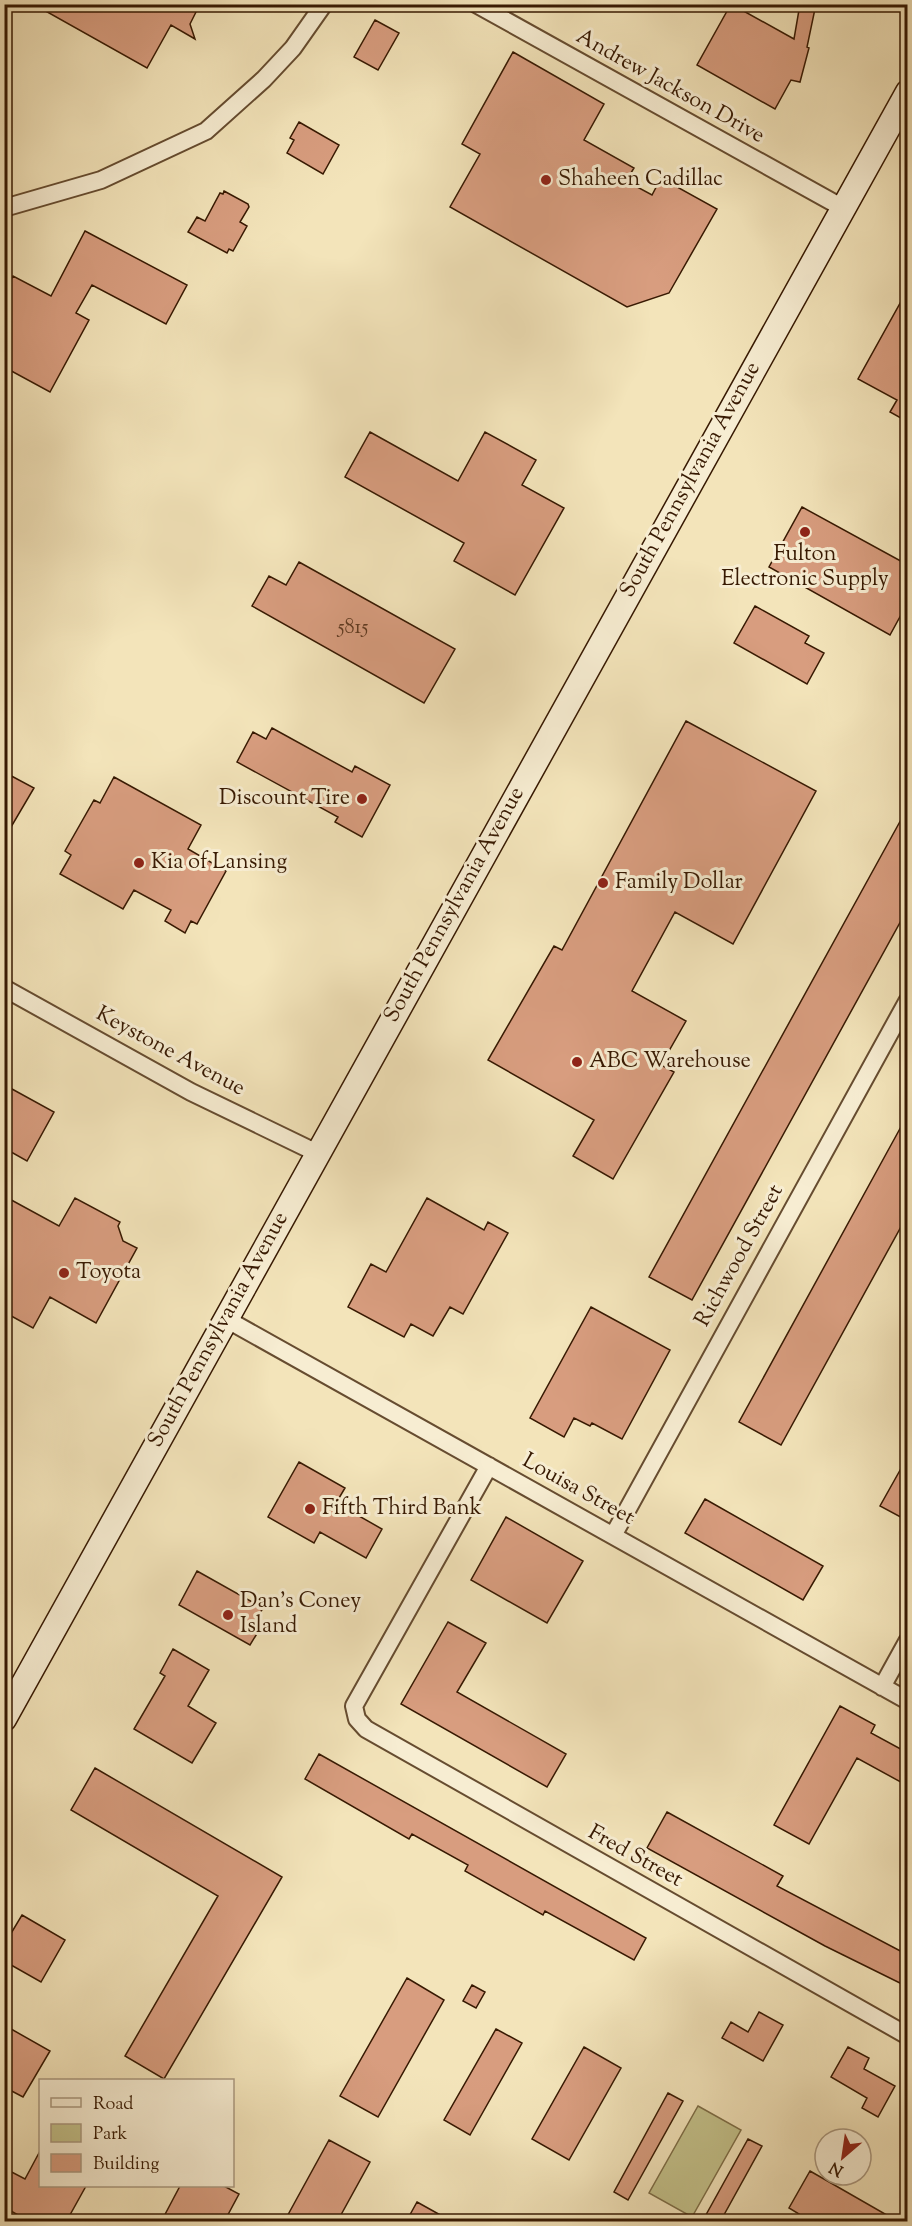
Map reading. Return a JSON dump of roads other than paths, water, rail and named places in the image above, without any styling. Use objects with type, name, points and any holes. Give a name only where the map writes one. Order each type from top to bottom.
[{"type":"main road","name":"South Pennsylvania Avenue","points":[[4,1719],[908,92]]},
{"type":"street","points":[[4,208],[101,180],[206,131],[264,80],[293,48],[324,4]]},
{"type":"street","name":"Andrew Jackson Drive","points":[[476,4],[843,208]]},
{"type":"street","name":"Keystone Avenue","points":[[4,988],[191,1092],[317,1153]]},
{"type":"street","name":"Richwood Street","points":[[614,1534],[908,1000]]},
{"type":"street","name":"Louisa Street","points":[[226,1319],[614,1534],[908,1701]]},
{"type":"street","name":"Fred Street","points":[[489,1466],[354,1706],[357,1719],[366,1729],[908,2036]]},
{"type":"street","points":[[882,1687],[908,1640]]},
{"type":"place","name":"Shaheen Cadillac","points":[[546,180]]},
{"type":"place","name":"Fulton Electronic Supply","points":[[805,532]]},
{"type":"place","name":"Discount Tire","points":[[362,799]]},
{"type":"place","name":"Kia of Lansing","points":[[139,863]]},
{"type":"place","name":"Family Dollar","points":[[603,883]]},
{"type":"place","name":"ABC Warehouse","points":[[577,1062]]},
{"type":"place","name":"Toyota","points":[[64,1273]]},
{"type":"place","name":"Fifth Third Bank","points":[[310,1509]]},
{"type":"place","name":"Dan's Coney Island","points":[[228,1615]]}]
